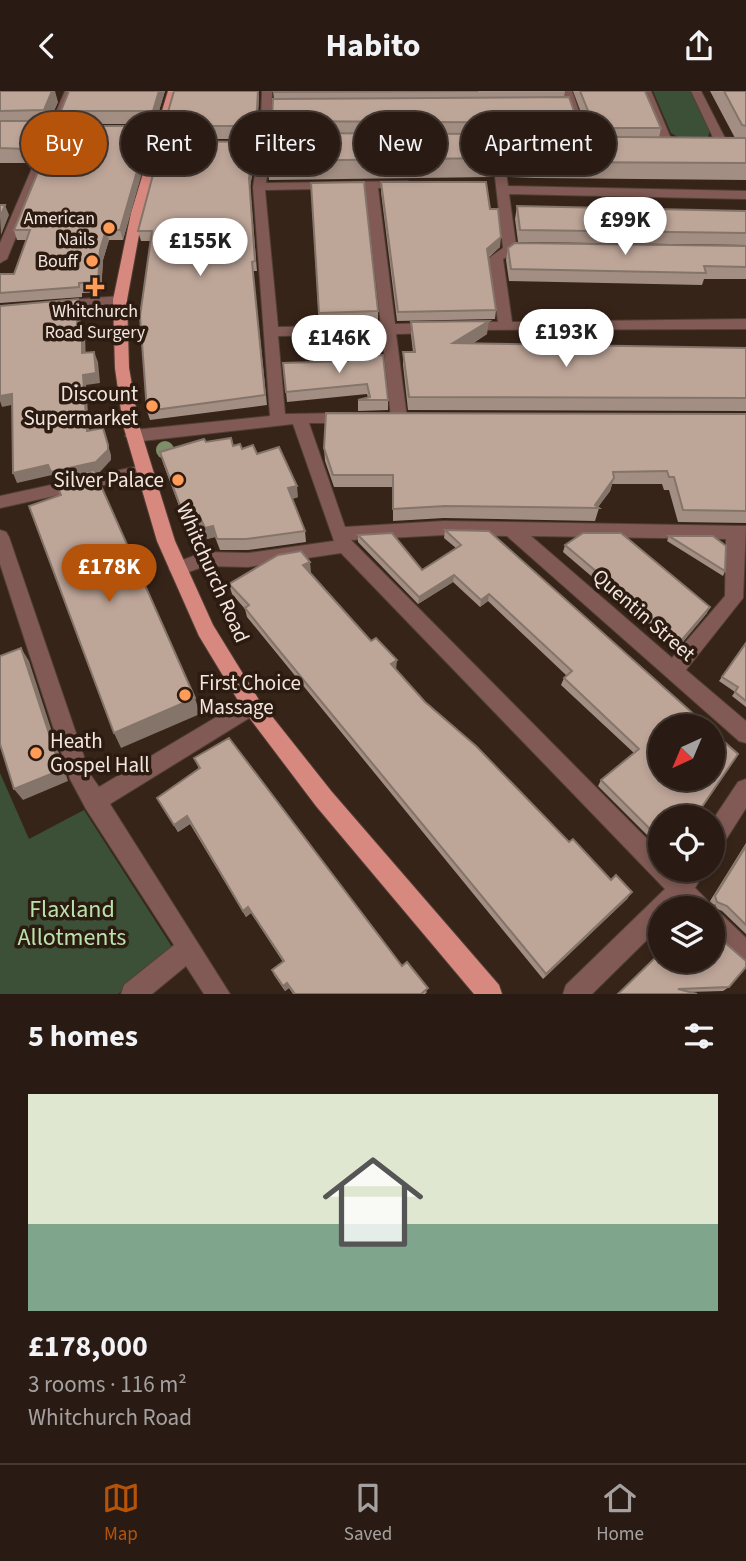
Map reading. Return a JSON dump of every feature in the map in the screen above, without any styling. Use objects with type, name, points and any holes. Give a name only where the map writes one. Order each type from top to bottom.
[{"type":"main road","name":"Whitchurch Road","points":[[173,91],[128,250],[120,300],[122,368],[143,471],[178,569],[213,642],[252,706],[479,990]]},
{"type":"street","points":[[57,112],[70,91]]},
{"type":"street","points":[[267,91],[269,112]]},
{"type":"street","points":[[567,91],[573,112]]},
{"type":"street","points":[[646,91],[669,148]]},
{"type":"street","points":[[696,91],[729,148],[710,148]]},
{"type":"street","points":[[559,109],[573,109]]},
{"type":"street","points":[[224,146],[230,146]]},
{"type":"street","points":[[456,147],[461,147]]},
{"type":"street","points":[[655,148],[683,148]]},
{"type":"street","points":[[0,259],[5,237],[19,212],[31,175]]},
{"type":"street","points":[[260,175],[259,187],[278,420]]},
{"type":"street","points":[[498,175],[510,249]]},
{"type":"street","points":[[371,184],[386,329],[399,418]]},
{"type":"street","points":[[259,187],[423,184]]},
{"type":"street","points":[[498,186],[746,195]]},
{"type":"street","points":[[4,213],[19,212]]},
{"type":"street","points":[[506,326],[496,258],[510,249],[538,249]]},
{"type":"street","points":[[39,307],[120,300]]},
{"type":"street","points":[[271,332],[746,324]]},
{"type":"street","points":[[134,436],[299,418],[361,418]]},
{"type":"street","points":[[299,418],[342,540],[648,856]]},
{"type":"street","points":[[0,502],[143,471]]},
{"type":"street","points":[[178,569],[204,559],[247,560],[342,540],[444,528],[741,533],[734,598],[673,671]]},
{"type":"street","name":"Quentin Street","points":[[511,529],[746,734]]},
{"type":"street","points":[[0,537],[81,779],[218,994]]},
{"type":"street","points":[[94,802],[252,706]]},
{"type":"street","points":[[725,821],[746,789]]},
{"type":"street","points":[[674,882],[688,896]]},
{"type":"street","points":[[674,896],[686,882]]},
{"type":"street","points":[[575,994],[648,922]]},
{"type":"street","points":[[725,934],[746,955]]},
{"type":"street","points":[[133,994],[189,948]]},
{"type":"green space","points":[[653,91],[692,91],[710,129],[708,138],[684,141],[671,133]]},
{"type":"green space","name":"Flaxland Allotments","points":[[0,773],[29,839],[84,810],[174,950],[118,994],[0,994]]},
{"type":"building","points":[[0,91],[52,91],[44,110],[0,111]]},
{"type":"building","points":[[69,91],[159,91],[153,111],[61,111]]},
{"type":"building","points":[[174,91],[258,91],[257,112],[230,112],[230,126],[216,126],[216,112],[168,112]]},
{"type":"building","points":[[273,91],[478,91],[274,92]]},
{"type":"building","points":[[580,91],[645,91],[661,128],[616,128],[616,112],[589,112]]},
{"type":"building","points":[[724,91],[746,91],[746,126],[742,125]]},
{"type":"building","points":[[569,97],[574,112],[461,112],[461,122],[447,122],[447,112],[354,112],[354,122],[340,121],[340,112],[272,112],[273,99]]},
{"type":"building","points":[[0,121],[21,121],[21,149],[0,148]]},
{"type":"building","points":[[107,126],[121,126],[121,175],[136,175],[120,230],[106,230],[100,250],[98,282],[79,283],[79,287],[0,293],[0,274],[14,274],[30,230],[14,230],[37,175],[107,175]]},
{"type":"building","points":[[340,133],[354,133],[354,160],[340,160]]},
{"type":"building","points":[[447,134],[461,134],[461,158],[447,159]]},
{"type":"building","points":[[616,137],[746,138],[746,163],[616,162]]},
{"type":"building","points":[[216,142],[230,142],[230,175],[250,175],[255,261],[252,262],[265,395],[147,411],[140,316],[152,231],[138,231],[153,175],[216,175]]},
{"type":"building","points":[[364,182],[378,311],[319,313],[311,183]]},
{"type":"building","points":[[381,182],[486,182],[490,209],[498,209],[501,237],[487,249],[496,310],[398,312]]},
{"type":"building","points":[[517,206],[746,211],[746,233],[520,230]]},
{"type":"building","points":[[515,243],[746,246],[746,267],[704,266],[706,273],[511,269],[508,248]]},
{"type":"building","points":[[78,299],[77,324],[82,324],[82,353],[94,352],[96,373],[83,375],[87,431],[103,428],[108,450],[96,462],[51,472],[48,465],[13,473],[12,394],[0,396],[0,306]]},
{"type":"building","points":[[489,321],[453,343],[746,348],[746,398],[409,397],[403,352],[415,352],[411,322]]},
{"type":"building","points":[[383,355],[388,400],[358,400],[370,397],[367,384],[286,392],[283,363],[348,361],[348,356]]},
{"type":"building","points":[[326,413],[746,414],[746,511],[683,510],[674,477],[669,477],[667,471],[613,472],[614,478],[595,505],[599,508],[445,506],[393,509],[393,475],[333,475],[324,448]]},
{"type":"building","points":[[231,438],[233,446],[240,444],[242,449],[253,445],[257,454],[279,447],[297,486],[288,488],[305,531],[246,539],[217,539],[213,526],[205,528],[199,515],[185,519],[160,452],[204,439],[206,442]]},
{"type":"building","points":[[94,470],[195,698],[114,733],[29,506],[61,495],[54,479]]},
{"type":"building","points":[[445,530],[489,531],[694,714],[648,714],[648,791],[713,791],[703,805],[648,805],[648,827],[601,780],[639,749],[564,678],[572,671],[489,594],[481,600],[454,575],[419,597],[358,535],[392,533],[422,570],[461,545]]},
{"type":"building","points":[[583,533],[621,533],[710,607],[680,642],[565,545]]},
{"type":"building","points":[[669,536],[713,536],[726,546],[725,571]]},
{"type":"building","points":[[301,551],[310,562],[303,565],[371,641],[376,638],[397,660],[391,664],[425,702],[476,746],[569,842],[573,839],[611,880],[616,875],[632,892],[546,974],[273,643],[245,608],[249,605],[229,584],[278,555]]},
{"type":"building","points":[[746,643],[746,701],[735,692],[738,687],[722,677]]},
{"type":"building","name":"Heath Gospel Hall","points":[[21,648],[61,770],[14,789],[0,744],[0,656]]},
{"type":"building","points":[[229,738],[402,966],[407,962],[428,988],[421,994],[295,994],[287,983],[283,986],[272,970],[284,961],[248,907],[243,911],[187,816],[174,825],[157,798],[200,768],[194,758]]},
{"type":"building","points":[[725,742],[738,754],[725,773]]},
{"type":"building","points":[[746,846],[746,925],[725,905],[725,896],[715,896]]},
{"type":"building","points":[[725,943],[746,961],[746,967],[729,987],[678,989],[697,994],[618,994],[648,965],[648,973],[725,973]]},
{"type":"place","name":"American Nails","points":[[109,228]]},
{"type":"place","name":"Bouff","points":[[92,261]]},
{"type":"place","name":"Whitchurch Road Surgery","points":[[95,287]]},
{"type":"place","name":"Discount Supermarket","points":[[152,406]]},
{"type":"place","name":"Silver Palace","points":[[178,480]]},
{"type":"place","name":"First Choice Massage","points":[[185,695]]},
{"type":"place","name":"Heath Gospel Hall","points":[[36,753]]}]
